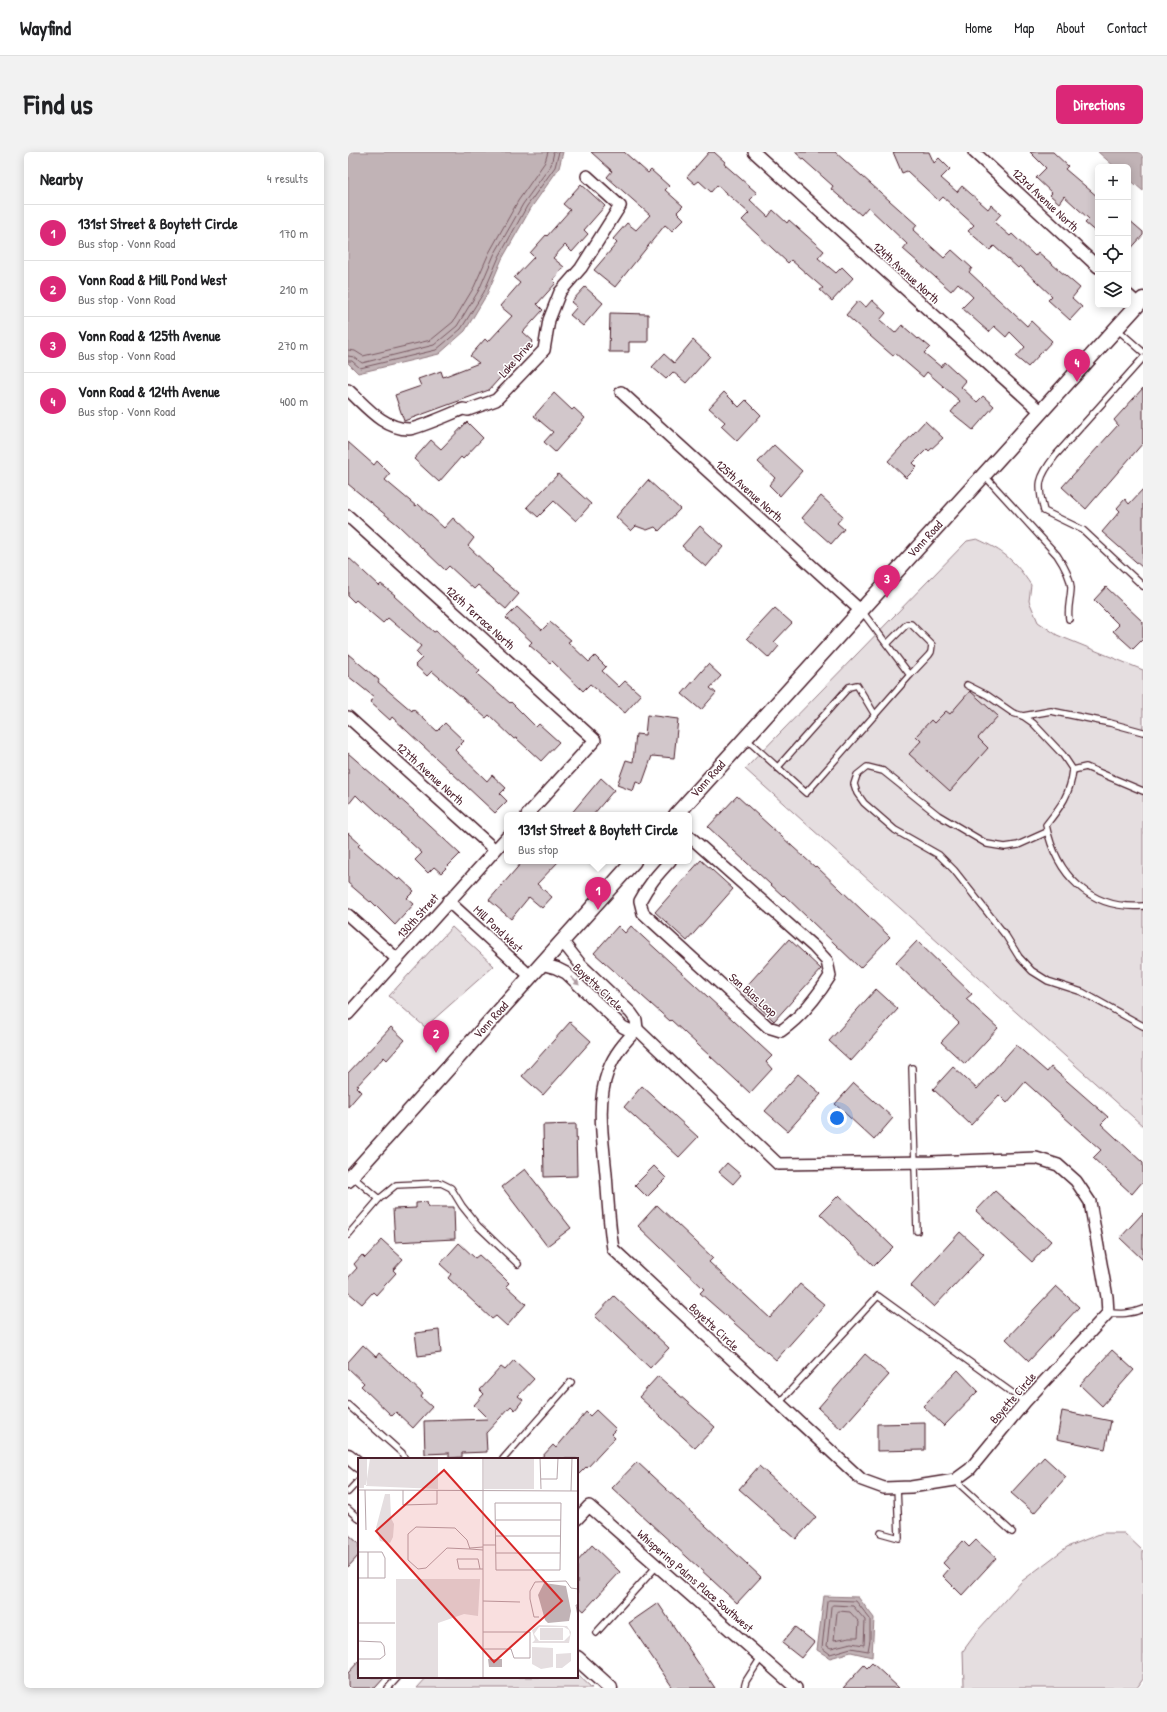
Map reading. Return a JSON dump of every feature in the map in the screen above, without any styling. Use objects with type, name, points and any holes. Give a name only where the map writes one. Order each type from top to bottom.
[{"type":"street","name":"124th Avenue North","points":[[754,152],[1041,412]]},
{"type":"street","name":"123rd Avenue North","points":[[974,152],[1095,264]]},
{"type":"street","name":"Lake Drive","points":[[348,390],[383,421],[396,427],[410,429],[464,409],[468,410],[496,400],[544,350],[549,320],[560,292],[581,268],[620,206],[587,176]]},
{"type":"street","name":"Vonn Road","points":[[679,812],[860,610],[1117,329],[1136,299]]},
{"type":"street","name":"125th Avenue North","points":[[621,392],[860,610]]},
{"type":"street","name":"126th Terrace North","points":[[348,516],[595,740],[530,812]]},
{"type":"street","name":"127th Avenue North","points":[[348,717],[495,850]]},
{"type":"street","name":"130th Street","points":[[348,1014],[504,840]]},
{"type":"street","name":"San Blas Loop","points":[[667,864],[651,881],[640,901],[643,913],[768,1027],[781,1031],[792,1023],[819,994],[830,976],[827,961],[814,947],[692,840]]},
{"type":"street","name":"Vonn Road","points":[[350,1178],[631,864]]},
{"type":"street","name":"Mill Pond West","points":[[448,901],[530,976]]},
{"type":"street","points":[[348,915],[397,959]]},
{"type":"street","name":"Boyette Circle","points":[[562,940],[581,964],[631,1013],[636,1020],[636,1028],[620,1047],[608,1071],[602,1097],[602,1144],[608,1221],[613,1249],[778,1404],[862,1480],[884,1488],[897,1486],[911,1487],[955,1480],[970,1470],[1025,1402],[1108,1313],[1107,1297],[1090,1202],[1076,1181],[1058,1165],[1036,1158],[916,1162],[778,1164],[636,1028]]},
{"type":"street","name":"Boyette Circle","points":[[541,964],[556,968],[566,973],[623,1028],[629,1030],[636,1028]]},
{"type":"street","points":[[348,1456],[358,1464]]},
{"type":"street","name":"Whispering Palms Place Southwest","points":[[578,1518],[589,1506],[762,1656],[796,1688]]},
{"type":"street","points":[[578,1659],[610,1688]]},
{"type":"lane","points":[[1117,329],[1143,352]]},
{"type":"lane","points":[[1143,358],[1055,456],[1042,473],[1039,493],[1044,511],[1083,530],[1143,586]]},
{"type":"lane","points":[[984,475],[1057,555],[1065,569],[1071,587],[1068,609],[1069,619]]},
{"type":"lane","points":[[860,610],[910,675]]},
{"type":"lane","points":[[745,738],[806,793],[929,655],[932,645],[911,624],[907,624],[887,644]]},
{"type":"lane","points":[[777,768],[849,687],[857,685],[875,715]]},
{"type":"lane","points":[[967,685],[987,695],[1013,713],[1023,716],[1033,723],[1058,749],[1073,770],[1067,795],[1062,806],[1046,824],[1047,832],[1066,873],[1077,886],[1100,899],[1112,904],[1130,907],[1143,906]]},
{"type":"lane","points":[[1023,716],[1051,711],[1110,723],[1143,732]]},
{"type":"lane","points":[[1047,832],[1018,845],[1005,847],[987,844],[938,815],[883,771],[867,767],[857,775],[854,784],[864,803],[876,814],[895,830],[939,855],[954,870],[1006,936],[1019,957],[1032,971],[1048,981],[1082,992],[1143,1026]]},
{"type":"lane","points":[[1073,770],[1086,767],[1143,791]]},
{"type":"lane","points":[[912,1068],[917,1231]]},
{"type":"lane","points":[[350,1178],[379,1199]]},
{"type":"lane","points":[[348,1235],[379,1199],[396,1185],[441,1183],[451,1188],[462,1206],[478,1226],[518,1264]]},
{"type":"lane","points":[[778,1404],[878,1296],[1025,1402]]},
{"type":"lane","points":[[1108,1313],[1134,1313],[1143,1309]]},
{"type":"lane","points":[[504,1458],[571,1382]]},
{"type":"lane","points":[[348,1405],[402,1453],[404,1458]]},
{"type":"lane","points":[[955,1480],[1012,1532]]},
{"type":"lane","points":[[348,1492],[358,1481]]},
{"type":"lane","points":[[880,1533],[899,1538],[897,1486]]},
{"type":"lane","points":[[348,1509],[358,1518]]},
{"type":"lane","points":[[596,1633],[658,1566]]},
{"type":"lane","points":[[744,1688],[746,1681],[762,1656]]},
{"type":"lane","points":[[388,1688],[397,1678]]},
{"type":"shaded area","points":[[977,539],[1002,552],[1020,569],[1031,585],[1029,601],[1038,622],[1057,635],[1143,670],[1143,1126],[745,769],[967,541]]},
{"type":"shaded area","points":[[452,927],[494,966],[425,1027],[389,996]]},
{"type":"shaded area","points":[[1102,1533],[1124,1533],[1143,1551],[1143,1679],[1137,1688],[962,1688],[964,1686],[963,1651],[979,1629],[1022,1581],[1067,1547]]},
{"type":"shaded area","points":[[578,1675],[592,1688],[417,1688],[426,1678],[578,1678]]},
{"type":"water","points":[[348,152],[563,152],[559,168],[531,208],[502,259],[487,294],[465,331],[439,354],[358,373],[348,363]]},
{"type":"water","points":[[1098,152],[1143,152],[1143,191],[1131,181],[1131,164],[1112,164]]},
{"type":"water","points":[[824,1596],[858,1597],[874,1618],[872,1657],[851,1652],[830,1658],[817,1650]]},
{"type":"building","points":[[591,152],[624,152],[648,173],[651,170],[669,186],[665,190],[683,206],[677,212],[684,219],[672,231],[665,225],[615,287],[594,270],[617,243],[613,239],[627,223],[636,230],[650,215],[607,177],[612,171]]},
{"type":"building","points":[[709,152],[714,152],[725,162],[724,164],[757,193],[750,200],[768,217],[773,210],[787,223],[789,220],[824,251],[818,258],[836,273],[842,267],[853,278],[832,301],[820,290],[823,288],[791,260],[788,263],[742,220],[749,213],[717,185],[711,192],[699,181],[695,184],[687,177]]},
{"type":"building","points":[[795,152],[835,152],[917,225],[913,230],[944,258],[952,250],[972,268],[969,272],[1027,326],[1031,321],[1052,341],[1028,367],[1016,357],[1025,347],[1010,332],[1006,337],[994,326],[989,332],[962,308],[973,297],[958,283],[951,291],[903,249],[907,244],[868,207],[861,215],[831,189],[833,186]]},
{"type":"building","points":[[893,152],[929,152],[934,163],[939,158],[950,169],[941,178],[957,192],[962,186],[988,209],[991,205],[1001,214],[994,222],[1010,236],[1012,234],[1035,256],[1038,252],[1080,288],[1072,298],[1082,307],[1070,320],[1048,300],[1052,296],[1020,266],[1018,268],[994,246],[990,250],[968,231],[974,225],[943,197],[939,201],[907,171],[902,173]]},
{"type":"building","points":[[1030,152],[1053,152],[1068,166],[1065,169],[1095,194],[1095,231],[1085,223],[1089,219],[1064,196],[1059,203],[1050,195],[1052,193],[1036,178],[1046,168]]},
{"type":"building","points":[[581,184],[605,206],[584,230],[588,234],[572,252],[565,245],[553,258],[564,267],[553,280],[556,283],[537,304],[543,310],[523,332],[533,341],[489,390],[404,421],[395,395],[421,386],[418,379],[441,371],[443,377],[479,363],[470,356],[485,339],[488,342],[512,316],[500,306],[520,283],[514,278],[534,257],[530,253],[570,210],[563,204]]},
{"type":"building","points":[[1131,222],[1143,232],[1143,235],[1131,249]]},
{"type":"building","points":[[585,287],[603,303],[583,326],[570,315],[577,307],[571,302]]},
{"type":"building","points":[[872,300],[886,313],[880,320],[895,333],[902,325],[930,347],[924,353],[941,367],[945,362],[966,381],[961,387],[977,402],[983,396],[994,406],[973,430],[951,412],[960,401],[927,372],[923,377],[895,353],[893,356],[846,315],[858,301],[866,307]]},
{"type":"building","points":[[610,313],[648,314],[648,342],[629,342],[629,352],[609,352]]},
{"type":"building","points":[[693,340],[710,356],[686,383],[673,372],[666,379],[652,367],[664,354],[674,363]]},
{"type":"building","points":[[1143,388],[1143,443],[1086,509],[1062,487],[1118,425],[1114,420]]},
{"type":"building","points":[[724,392],[739,407],[746,400],[761,415],[737,441],[721,426],[725,422],[709,408]]},
{"type":"building","points":[[554,393],[572,410],[574,408],[585,418],[555,452],[544,442],[553,432],[534,416]]},
{"type":"building","points":[[925,421],[943,438],[929,451],[927,449],[913,463],[917,467],[906,478],[888,461]]},
{"type":"building","points":[[467,422],[483,438],[463,459],[461,457],[439,482],[414,459],[431,440],[441,449]]},
{"type":"building","points":[[348,442],[374,465],[377,461],[390,474],[385,480],[416,506],[418,504],[444,528],[453,518],[474,538],[468,546],[493,570],[492,571],[519,594],[506,609],[478,585],[474,589],[449,566],[445,570],[398,525],[348,484]]},
{"type":"building","points":[[774,445],[802,471],[780,496],[769,485],[775,478],[758,462]]},
{"type":"building","points":[[558,474],[591,504],[576,521],[554,501],[538,517],[527,507]]},
{"type":"building","points":[[648,480],[680,509],[659,531],[655,527],[647,530],[636,526],[631,531],[616,517]]},
{"type":"building","points":[[1143,489],[1143,568],[1102,532],[1120,511],[1117,508],[1125,499],[1129,504]]},
{"type":"building","points":[[821,496],[843,516],[837,523],[844,529],[831,544],[802,518]]},
{"type":"building","points":[[700,526],[723,547],[706,567],[682,546]]},
{"type":"building","points":[[348,557],[379,586],[381,584],[395,595],[394,596],[434,632],[436,631],[480,671],[477,674],[510,703],[511,702],[536,727],[539,724],[559,742],[541,761],[516,738],[514,739],[489,715],[486,718],[432,671],[427,676],[415,665],[422,658],[416,652],[421,646],[388,618],[383,623],[356,600],[354,602],[348,596]]},
{"type":"building","points":[[1106,587],[1143,622],[1143,639],[1133,649],[1113,631],[1119,625],[1094,600]]},
{"type":"building","points":[[517,607],[542,630],[550,622],[571,640],[568,642],[589,662],[595,656],[606,667],[602,671],[619,687],[625,681],[641,695],[625,713],[590,684],[583,691],[552,661],[550,663],[529,645],[532,642],[506,618]]},
{"type":"building","points":[[775,608],[792,623],[774,642],[779,646],[769,658],[747,638]]},
{"type":"building","points":[[348,654],[379,680],[378,682],[412,711],[413,709],[437,731],[445,723],[464,741],[455,750],[487,781],[492,775],[506,788],[500,794],[507,801],[495,813],[392,717],[390,720],[370,702],[374,697],[348,676]]},
{"type":"building","points":[[708,664],[721,676],[710,688],[716,693],[701,710],[682,694]]},
{"type":"building","points":[[970,691],[998,716],[978,738],[988,748],[950,791],[909,754],[921,741],[916,736],[931,720],[934,723],[946,711],[950,714]]},
{"type":"building","points":[[647,715],[678,719],[674,758],[652,756],[642,784],[636,782],[633,791],[617,785],[626,760],[633,762],[636,734],[645,735]]},
{"type":"building","points":[[348,753],[460,854],[441,873],[434,867],[428,873],[415,860],[422,853],[364,800],[363,802],[356,795],[348,805]]},
{"type":"building","points":[[601,778],[614,790],[596,812],[573,812]]},
{"type":"building","points":[[737,796],[815,867],[816,866],[890,937],[860,968],[784,895],[783,896],[708,827]]},
{"type":"building","points":[[348,833],[360,844],[358,846],[398,880],[400,878],[414,891],[407,898],[414,904],[395,925],[371,901],[370,902],[348,883]]},
{"type":"building","points":[[701,860],[733,889],[687,941],[655,912]]},
{"type":"building","points":[[520,864],[556,864],[537,884],[552,897],[542,908],[529,897],[511,919],[489,900]]},
{"type":"building","points":[[618,926],[625,933],[631,926],[772,1056],[766,1062],[772,1069],[750,1093],[671,1020],[670,1021],[594,953]]},
{"type":"building","points":[[789,939],[821,969],[774,1021],[742,991]]},
{"type":"building","points":[[917,941],[972,994],[966,999],[998,1028],[965,1064],[941,1042],[959,1023],[896,963]]},
{"type":"building","points":[[876,989],[898,1009],[851,1061],[829,1041]]},
{"type":"building","points":[[570,1022],[591,1041],[543,1095],[522,1076]]},
{"type":"building","points":[[391,1027],[405,1040],[387,1060],[384,1057],[356,1087],[361,1092],[348,1107],[348,1073]]},
{"type":"building","points":[[1016,1045],[1047,1072],[1051,1067],[1108,1117],[1101,1124],[1143,1163],[1143,1181],[1132,1194],[1093,1158],[1101,1150],[1025,1082],[1007,1103],[999,1095],[971,1125],[933,1089],[953,1067],[977,1089]]},
{"type":"building","points":[[798,1074],[821,1094],[788,1131],[765,1111]]},
{"type":"building","points":[[854,1083],[893,1118],[874,1140],[835,1104]]},
{"type":"building","points":[[642,1086],[698,1137],[679,1157],[624,1107]]},
{"type":"building","points":[[576,1124],[577,1176],[544,1177],[543,1125]]},
{"type":"building","points":[[727,1163],[741,1175],[733,1184],[719,1172]]},
{"type":"building","points":[[654,1166],[666,1178],[647,1197],[635,1185]]},
{"type":"building","points":[[525,1169],[571,1228],[547,1246],[502,1187]]},
{"type":"building","points":[[995,1191],[1051,1241],[1032,1262],[976,1211]]},
{"type":"building","points":[[839,1195],[893,1247],[874,1266],[820,1214]]},
{"type":"building","points":[[427,1202],[428,1207],[454,1207],[455,1239],[395,1242],[393,1209],[416,1208],[416,1203]]},
{"type":"building","points":[[657,1205],[713,1258],[709,1262],[770,1318],[800,1284],[825,1305],[776,1360],[700,1293],[704,1289],[638,1226]]},
{"type":"building","points":[[1143,1213],[1143,1260],[1120,1238]]},
{"type":"building","points":[[960,1232],[984,1254],[934,1307],[911,1286]]},
{"type":"building","points":[[382,1240],[403,1259],[393,1270],[396,1273],[376,1295],[373,1292],[362,1304],[348,1292],[348,1278],[357,1268],[354,1264],[362,1255],[365,1258]]},
{"type":"building","points":[[459,1243],[475,1258],[479,1255],[501,1275],[509,1283],[506,1286],[526,1304],[507,1326],[496,1316],[492,1319],[448,1278],[451,1274],[440,1264]]},
{"type":"building","points":[[1056,1286],[1079,1307],[1029,1361],[1006,1339]]},
{"type":"building","points":[[614,1296],[669,1348],[650,1368],[595,1316]]},
{"type":"building","points":[[439,1330],[441,1353],[418,1356],[415,1333]]},
{"type":"building","points":[[363,1345],[376,1357],[379,1353],[423,1394],[421,1397],[432,1407],[413,1428],[396,1412],[392,1416],[361,1386],[364,1383],[348,1368],[348,1362]]},
{"type":"building","points":[[1112,1350],[1134,1370],[1102,1406],[1080,1385]]},
{"type":"building","points":[[865,1354],[889,1375],[841,1429],[818,1408]]},
{"type":"building","points":[[514,1360],[534,1379],[518,1396],[523,1400],[515,1410],[511,1406],[486,1433],[487,1452],[462,1453],[462,1457],[449,1458],[449,1453],[425,1454],[424,1421],[488,1419],[474,1405],[484,1394],[480,1390],[501,1367],[505,1370]]},
{"type":"building","points":[[958,1370],[978,1391],[944,1426],[923,1406]]},
{"type":"building","points":[[658,1376],[715,1427],[695,1448],[639,1397]]},
{"type":"building","points":[[596,1410],[616,1429],[611,1434],[615,1438],[587,1468],[586,1467],[578,1475],[578,1458],[541,1458],[553,1445],[556,1448],[586,1412],[590,1416]]},
{"type":"building","points":[[1062,1411],[1111,1421],[1105,1449],[1057,1439]]},
{"type":"building","points":[[925,1423],[925,1450],[877,1451],[877,1424]]},
{"type":"building","points":[[1044,1457],[1066,1477],[1034,1513],[1011,1493]]},
{"type":"building","points":[[637,1462],[761,1577],[737,1603],[612,1488]]},
{"type":"building","points":[[759,1466],[816,1517],[796,1539],[739,1489]]},
{"type":"building","points":[[348,1534],[358,1543],[358,1556],[348,1567]]},
{"type":"building","points":[[976,1540],[996,1558],[962,1595],[943,1576],[949,1569],[943,1563],[963,1541],[969,1547]]},
{"type":"building","points":[[592,1545],[620,1572],[584,1611],[578,1606],[578,1561]]},
{"type":"building","points":[[658,1603],[715,1688],[673,1688],[629,1623]]},
{"type":"building","points":[[795,1627],[814,1642],[801,1658],[782,1643]]},
{"type":"building","points":[[358,1662],[358,1678],[384,1678],[375,1688],[348,1688],[348,1673]]},
{"type":"building","points":[[872,1663],[899,1688],[843,1688],[864,1665],[867,1668]]},
{"type":"place","name":"Vonn Road & 124th Avenue","points":[[1077,382]]},
{"type":"place","name":"Vonn Road & 125th Avenue","points":[[887,598]]},
{"type":"place","name":"131st Street & Boytett Circle","points":[[598,910]]},
{"type":"place","name":"Vonn Road & Mill Pond West","points":[[436,1053]]}]
